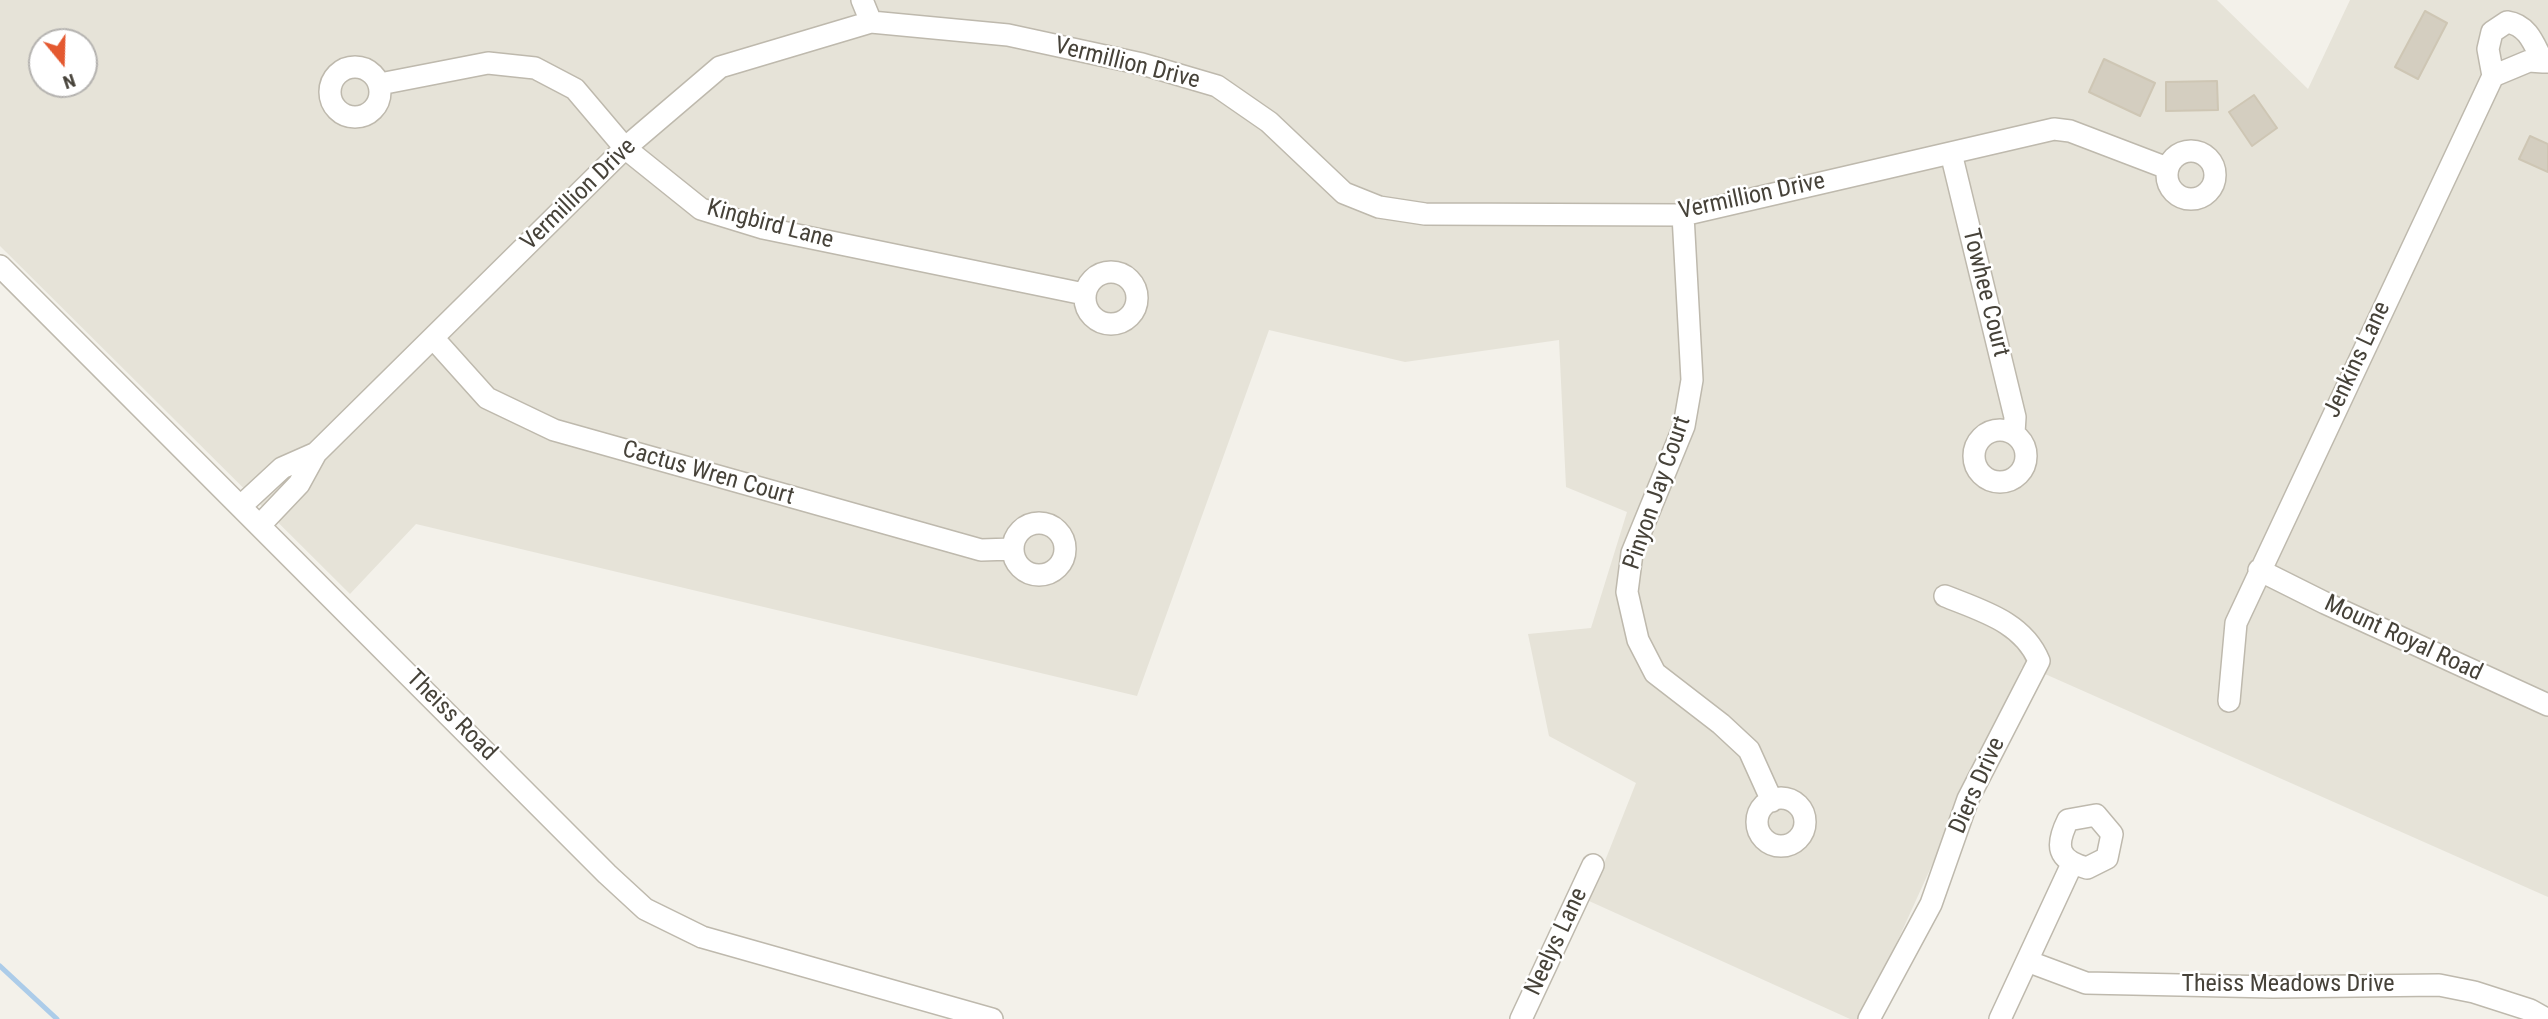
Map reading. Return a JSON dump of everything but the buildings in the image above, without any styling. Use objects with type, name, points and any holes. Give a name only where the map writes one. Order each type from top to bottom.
[{"type":"street","points":[[862,0],[871,22]]},
{"type":"street","name":"Vermillion Drive","points":[[261,524],[299,484],[316,453],[625,148],[720,67],[871,22],[1008,35],[1142,64],[1217,86],[1269,122],[1344,193],[1378,207],[1424,214],[1683,215],[2054,129],[2070,131],[2167,169]]},
{"type":"street","points":[[2507,22],[2519,24],[2528,33],[2546,62],[2529,61],[2493,76],[2488,49],[2492,32],[2507,22]]},
{"type":"street","name":"Kingbird Lane","points":[[380,84],[488,63],[535,68],[575,89],[625,148],[701,209],[763,228],[1083,295]]},
{"type":"street","name":"Jenkins Lane","points":[[2229,701],[2236,623],[2493,76]]},
{"type":"street","name":"Towhee Court","points":[[1951,153],[2015,417],[2014,433]]},
{"type":"street","name":"Pinyon Jay Court","points":[[1683,215],[1692,380],[1684,426],[1632,553],[1627,592],[1638,640],[1655,673],[1721,724],[1749,751],[1772,801]]},
{"type":"street","name":"Theiss Road","points":[[0,266],[645,909],[681,929],[733,947],[992,1019]]},
{"type":"street","name":"Cactus Wren Court","points":[[434,339],[487,398],[554,430],[981,550],[1012,549]]},
{"type":"street","name":"Vermillion Drive","points":[[242,505],[282,468],[316,453]]},
{"type":"street","name":"Mount Royal Road","points":[[2259,570],[2548,705]]},
{"type":"street","name":"Diers Drive","points":[[1869,1019],[1931,904],[1968,799],[2039,661],[2028,638],[2012,626],[1945,596]]},
{"type":"street","points":[[2000,1019],[2072,864]]},
{"type":"street","name":"Neelys Lane","points":[[1521,1019],[1593,865]]},
{"type":"street","name":"Theiss Meadows Drive","points":[[2027,961],[2085,983],[2273,987],[2439,985],[2474,992],[2530,1010],[2546,1019]]},
{"type":"shaded area","points":[[0,0],[2217,0],[2308,89],[2350,0],[2548,0],[2548,897],[2036,670],[2022,667],[1862,1019],[1850,1019],[1589,901],[1636,783],[1549,736],[1528,634],[1591,628],[1627,512],[1566,487],[1559,340],[1405,362],[1269,330],[1137,696],[416,524],[350,594],[0,246]]},
{"type":"waterway","points":[[0,966],[57,1019]]}]
